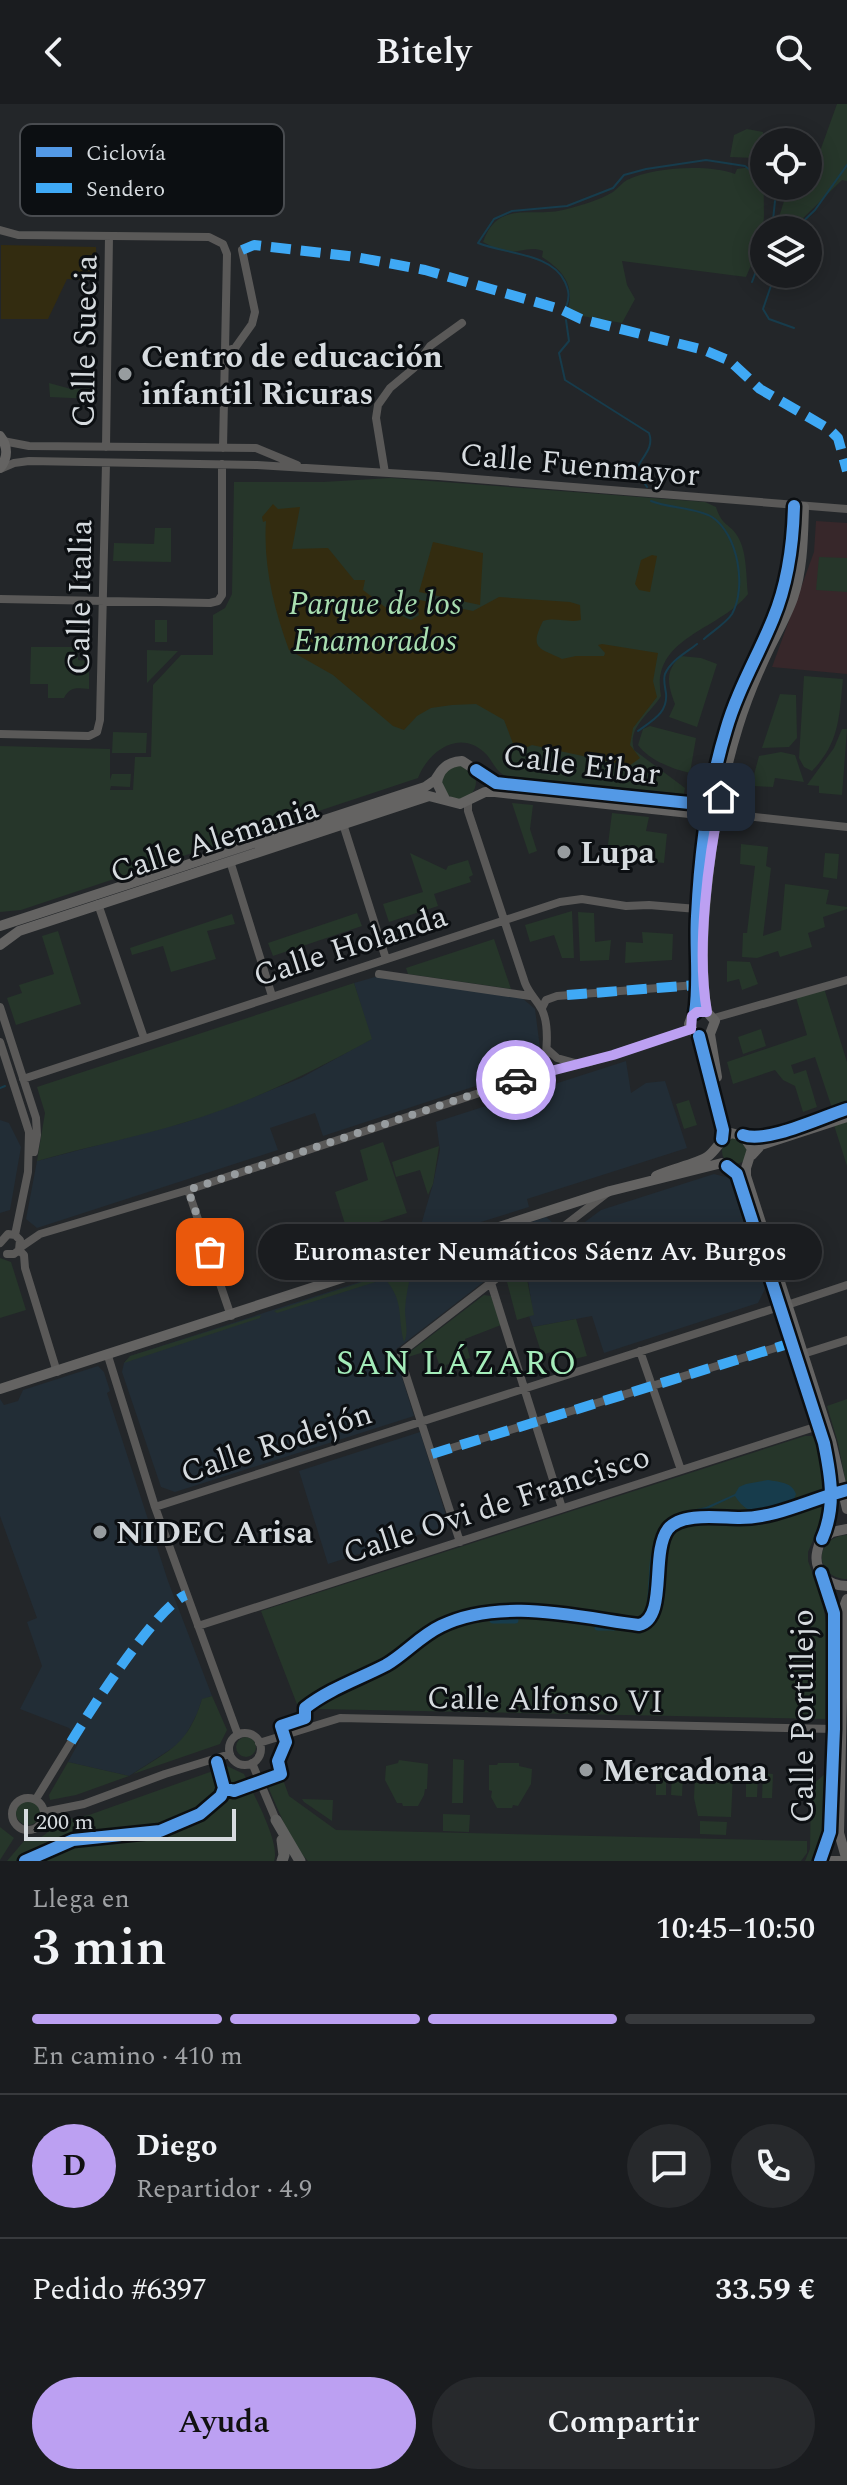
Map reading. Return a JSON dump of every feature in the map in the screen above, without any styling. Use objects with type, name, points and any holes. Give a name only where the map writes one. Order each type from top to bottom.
[{"type":"highway","points":[[276,1820],[284,1849],[282,1861]]},
{"type":"highway","points":[[276,1820],[300,1861]]},
{"type":"main road","points":[[0,469],[6,456],[2,438]]},
{"type":"main road","points":[[799,506],[782,594],[725,731],[697,909],[695,1013],[690,1020],[700,1033],[729,1127],[751,1143],[746,1176],[813,1427],[830,1473],[832,1506],[822,1539]]},
{"type":"main road","points":[[462,761],[476,770],[480,787],[468,803],[447,800],[441,794],[437,783],[447,765],[462,761]]},
{"type":"main road","name":"Calle Eibar","points":[[476,770],[496,783],[712,811]]},
{"type":"main road","name":"Calle Alemania","points":[[0,926],[425,787],[441,771]]},
{"type":"main road","name":"Calle Eibar","points":[[468,803],[485,792],[495,792],[712,811]]},
{"type":"main road","name":"Calle Alemania","points":[[0,945],[19,931],[429,796],[447,800]]},
{"type":"main road","points":[[700,1033],[715,1026],[704,986],[712,811]]},
{"type":"main road","points":[[695,1013],[711,1015]]},
{"type":"main road","points":[[700,1033],[723,1130],[718,1154],[725,1165],[737,1174],[803,1354],[831,1441],[847,1509]]},
{"type":"main road","points":[[647,1181],[675,1167],[704,1159],[720,1141],[740,1134],[751,1138],[771,1135],[847,1109]]},
{"type":"main road","points":[[0,1389],[610,1191],[725,1165],[740,1167],[761,1145],[847,1117]]},
{"type":"main road","points":[[822,1539],[832,1532],[847,1529]]},
{"type":"main road","name":"Calle Portillejo","points":[[822,1539],[816,1557],[834,1613],[841,1729],[830,1832],[823,1861]]},
{"type":"main road","points":[[821,1573],[828,1581],[847,1586]]},
{"type":"main road","name":"Calle Portillejo","points":[[847,1599],[844,1607],[839,1833],[847,1861]]},
{"type":"main road","points":[[823,1861],[839,1861]]},
{"type":"street","points":[[0,230],[18,235],[209,237],[223,244],[227,254],[223,448]]},
{"type":"street","name":"Calle Suecia","points":[[106,447],[109,236]]},
{"type":"street","points":[[225,351],[235,348],[252,324],[255,312],[242,250]]},
{"type":"street","points":[[385,473],[376,418],[378,405],[390,388],[414,368],[430,346],[462,323]]},
{"type":"street","name":"Calle Fuenmayor","points":[[2,438],[29,446],[260,449],[309,469]]},
{"type":"street","points":[[257,465],[261,461],[260,449]]},
{"type":"street","name":"Calle Fuenmayor","points":[[0,469],[29,461],[257,465],[847,509]]},
{"type":"street","name":"Calle Italia","points":[[0,734],[89,736],[97,732],[104,601],[106,463]]},
{"type":"street","points":[[0,599],[218,601],[222,595],[222,464]]},
{"type":"street","points":[[468,803],[503,920],[530,996],[542,1008],[548,1050],[539,1073]]},
{"type":"street","name":"Calle Eibar","points":[[712,811],[847,827]]},
{"type":"street","points":[[343,824],[386,959]]},
{"type":"street","points":[[230,861],[272,996]]},
{"type":"street","name":"Calle Holanda","points":[[23,1079],[574,899],[633,907],[649,905],[697,909]]},
{"type":"street","points":[[98,904],[144,1038]]},
{"type":"street","points":[[379,974],[530,996]]},
{"type":"street","points":[[711,1015],[847,980]]},
{"type":"street","points":[[542,1008],[551,998],[567,995],[696,985]]},
{"type":"street","points":[[0,1007],[37,1126],[19,1216],[8,1240],[14,1254],[7,1254],[19,1260],[25,1268]]},
{"type":"street","points":[[8,1240],[40,1234],[188,1190],[539,1073],[700,1033]]},
{"type":"street","points":[[0,1042],[29,1132],[28,1172]]},
{"type":"street","points":[[548,1050],[566,1061],[590,1062]]},
{"type":"street","points":[[188,1190],[231,1316]]},
{"type":"street","points":[[460,1542],[400,1357],[404,1350],[610,1191]]},
{"type":"street","points":[[8,1240],[24,1255],[25,1268],[57,1372]]},
{"type":"street","points":[[491,1283],[562,1508]]},
{"type":"street","name":"Calle Rodejón","points":[[155,1507],[847,1285]]},
{"type":"street","points":[[803,1354],[847,1340]]},
{"type":"street","points":[[432,1454],[791,1343]]},
{"type":"street","points":[[640,1351],[681,1470]]},
{"type":"street","points":[[108,1356],[155,1507],[238,1735]]},
{"type":"street","name":"Calle Ovi de Francisco","points":[[198,1626],[813,1427]]},
{"type":"street","name":"Calle Alfonso VI","points":[[259,1743],[340,1718],[841,1729]]},
{"type":"street","points":[[248,1734],[259,1743],[261,1752],[252,1763],[236,1762],[230,1754],[232,1741],[238,1735],[248,1734]]},
{"type":"street","points":[[36,1799],[71,1742]]},
{"type":"street","points":[[44,1812],[84,1804],[230,1754]]},
{"type":"street","points":[[252,1763],[276,1820]]},
{"type":"street","points":[[22,1799],[36,1799],[44,1812],[42,1822],[29,1830],[15,1824],[12,1814],[14,1805],[22,1799]]},
{"type":"street","points":[[0,1814],[12,1814]]},
{"type":"shaded area","points":[[816,521],[847,523],[847,674],[772,667],[814,552]]},
{"type":"shaded area","points":[[375,977],[522,998],[535,1009],[541,1056],[534,1067],[323,1136],[315,1113],[270,1128],[278,1150],[37,1228],[26,1219],[37,1161],[186,1122],[241,1102],[301,1078],[371,1039],[354,983]]},
{"type":"shaded area","points":[[626,1061],[631,1093],[646,1083],[665,1081],[687,1148],[527,1199],[529,1207],[481,1222],[482,1225],[422,1244],[422,1240],[416,1242],[440,1150],[436,1122]]},
{"type":"shaded area","points":[[0,1120],[9,1123],[21,1147],[10,1210],[0,1213]]},
{"type":"shaded area","points":[[714,1174],[730,1178],[765,1289],[758,1303],[604,1353],[592,1316],[533,1327],[529,1316],[533,1314],[526,1266],[601,1210]]},
{"type":"shaded area","points":[[546,1217],[553,1223],[551,1235],[508,1267],[497,1233]]},
{"type":"shaded area","points":[[476,1246],[486,1280],[394,1351],[414,1416],[175,1492],[161,1487],[122,1372],[130,1356],[434,1258],[438,1270],[454,1270],[450,1254]]},
{"type":"shaded area","points":[[98,1366],[104,1372],[110,1391],[107,1393],[168,1581],[212,1696],[202,1700],[182,1742],[129,1776],[68,1762],[80,1740],[69,1728],[20,1709],[42,1666],[27,1622],[37,1618],[0,1516],[0,1399],[4,1405],[18,1401],[23,1390]]},
{"type":"shaded area","points":[[420,1432],[449,1525],[328,1564],[299,1471]]},
{"type":"green space","points":[[837,104],[847,104],[847,181],[842,180],[822,200],[822,146]]},
{"type":"green space","points":[[750,130],[750,158],[730,157],[734,135]]},
{"type":"green space","points":[[750,167],[750,200],[764,200],[764,216],[750,216],[750,268],[746,277],[622,261],[627,285],[635,299],[622,323],[582,316],[568,309],[570,292],[565,278],[542,257],[543,251],[509,252],[483,242],[490,228],[507,215],[555,211],[585,204],[608,195],[627,180],[651,172],[696,168],[735,174],[737,169]]},
{"type":"green space","points":[[822,200],[805,216],[779,216],[784,201]]},
{"type":"green space","points":[[49,383],[71,389],[93,388],[92,399],[50,397]]},
{"type":"green space","name":"Parque de los Enamorados","points":[[391,478],[705,502],[716,507],[741,543],[748,594],[735,607],[676,648],[666,660],[660,676],[661,696],[641,721],[633,742],[634,750],[685,788],[684,794],[506,776],[474,745],[454,743],[436,752],[418,778],[21,910],[0,912],[0,746],[110,749],[110,780],[112,774],[131,774],[130,787],[111,786],[110,790],[133,790],[135,757],[151,757],[153,685],[181,655],[213,655],[213,615],[225,608],[232,594],[234,482]]},
{"type":"green space","points":[[155,528],[171,528],[171,562],[113,561],[114,543],[154,544]]},
{"type":"green space","points":[[819,557],[847,558],[847,592],[816,590]]},
{"type":"green space","points":[[155,620],[167,620],[167,642],[155,642]]},
{"type":"green space","points":[[31,647],[78,647],[78,660],[89,661],[89,689],[74,689],[64,698],[48,698],[48,684],[30,684]]},
{"type":"green space","points":[[147,650],[178,651],[147,683]]},
{"type":"green space","points":[[681,656],[717,664],[697,727],[669,717],[675,704],[669,684],[670,673]]},
{"type":"green space","points":[[804,676],[843,679],[833,739],[812,771],[804,767],[799,758]]},
{"type":"green space","points":[[780,694],[796,695],[797,738],[789,747],[762,748]]},
{"type":"green space","points":[[650,726],[696,738],[690,773],[661,763],[638,745],[643,729]]},
{"type":"green space","points":[[842,729],[847,729],[842,795],[819,793],[819,786],[807,785],[834,748]]},
{"type":"green space","points":[[113,732],[147,733],[146,753],[112,753]]},
{"type":"green space","points":[[781,752],[795,755],[804,782],[775,778],[773,787],[751,786],[759,756]]},
{"type":"green space","points":[[459,765],[471,770],[476,782],[471,794],[459,799],[447,794],[442,782],[447,770]]},
{"type":"green space","points":[[512,803],[533,805],[530,829],[537,851],[529,854]]},
{"type":"green space","points":[[612,813],[649,817],[646,831],[667,834],[664,863],[618,858],[617,862],[606,860]]},
{"type":"green space","points":[[741,844],[768,847],[766,866],[771,868],[763,936],[781,930],[785,884],[829,890],[826,904],[847,907],[823,917],[825,927],[808,933],[812,947],[780,957],[778,951],[757,958],[742,957],[743,933],[747,933],[755,866],[740,864]]},
{"type":"green space","points":[[410,853],[446,870],[448,866],[468,860],[473,875],[469,877],[471,882],[434,894],[438,906],[389,922],[383,904],[423,892]]},
{"type":"green space","points":[[825,853],[839,854],[837,879],[823,877]]},
{"type":"green space","points":[[572,911],[574,958],[562,958],[554,935],[530,942],[525,925]]},
{"type":"green space","points":[[578,912],[594,913],[595,942],[611,940],[609,960],[580,961]]},
{"type":"green space","points":[[357,913],[362,926],[273,956],[268,943]]},
{"type":"green space","points":[[232,914],[235,924],[207,931],[216,959],[171,972],[163,946],[132,955],[130,948]]},
{"type":"green space","points":[[58,931],[81,1004],[16,1025],[7,998],[22,993],[19,985],[54,974],[42,936]]},
{"type":"green space","points":[[642,932],[673,934],[672,960],[625,963],[626,942],[643,943]]},
{"type":"green space","points":[[494,939],[511,989],[408,974],[406,968]]},
{"type":"green space","points":[[727,961],[750,962],[758,984],[742,990],[739,979],[727,982]]},
{"type":"green space","points":[[354,983],[372,1039],[281,1085],[210,1114],[37,1161],[45,1113],[37,1087]]},
{"type":"green space","points":[[823,985],[847,1062],[847,1109],[834,1114],[815,1057],[791,1065],[794,1074],[806,1070],[817,1107],[803,1112],[795,1086],[783,1080],[775,1070],[733,1084],[727,1062],[807,1035],[795,994]]},
{"type":"green space","points":[[761,1029],[766,1046],[743,1054],[738,1037]]},
{"type":"green space","points":[[689,1100],[697,1125],[684,1129],[676,1104]]},
{"type":"green space","points":[[847,1117],[847,1166],[833,1122]]},
{"type":"green space","points":[[735,1138],[744,1142],[748,1151],[744,1160],[735,1164],[726,1160],[722,1151],[726,1142]]},
{"type":"green space","points":[[383,1142],[407,1213],[357,1229],[364,1252],[355,1256],[335,1192],[368,1180],[360,1150]]},
{"type":"green space","points":[[439,1146],[433,1184],[428,1195],[420,1170],[396,1177],[392,1162]]},
{"type":"green space","points":[[0,1258],[11,1262],[26,1310],[0,1318]]},
{"type":"green space","points":[[414,1265],[406,1298],[407,1331],[404,1342],[398,1302],[385,1279],[277,1313],[274,1311]]},
{"type":"green space","points":[[525,1269],[534,1315],[517,1320],[507,1282]]},
{"type":"green space","points":[[484,1295],[491,1296],[501,1325],[465,1339],[470,1358],[446,1365],[441,1370],[434,1349],[408,1357],[411,1351]]},
{"type":"green space","points":[[261,1315],[260,1318],[124,1363],[130,1356]]},
{"type":"green space","points":[[576,1319],[587,1356],[570,1360],[566,1347],[542,1355],[533,1327]]},
{"type":"green space","points":[[847,1399],[847,1489],[827,1406]]},
{"type":"green space","points":[[812,1436],[817,1441],[826,1500],[825,1512],[808,1552],[827,1628],[825,1719],[317,1709],[300,1712],[261,1611]]},
{"type":"green space","points":[[847,1535],[847,1579],[828,1572],[822,1557],[828,1543],[836,1537]]},
{"type":"green space","points":[[212,1696],[227,1730],[220,1744],[133,1774],[176,1744],[191,1727],[202,1699]]},
{"type":"green space","points":[[246,1737],[253,1740],[256,1747],[253,1754],[246,1757],[239,1754],[236,1747],[239,1740]]},
{"type":"green space","points":[[453,1759],[464,1760],[463,1803],[452,1803]]},
{"type":"green space","points":[[399,1760],[428,1764],[427,1789],[418,1806],[397,1803],[385,1780],[386,1766]]},
{"type":"green space","points":[[68,1762],[129,1776],[76,1795],[50,1800],[49,1795]]},
{"type":"green space","points":[[519,1763],[519,1766],[532,1769],[531,1784],[518,1806],[497,1808],[491,1797],[489,1765]]},
{"type":"green space","points":[[227,1766],[244,1774],[270,1830],[274,1861],[7,1861],[24,1841],[42,1836],[55,1822],[89,1815]]},
{"type":"green space","points":[[656,1770],[666,1770],[666,1795],[656,1795]]},
{"type":"green space","points":[[763,1773],[773,1774],[772,1798],[762,1798]]},
{"type":"green space","points":[[826,1773],[822,1841],[811,1861],[805,1861],[810,1849],[811,1786]]},
{"type":"green space","points":[[281,1774],[289,1796],[336,1830],[807,1841],[807,1853],[801,1861],[308,1861],[294,1846],[265,1780]]},
{"type":"green space","points":[[672,1774],[683,1774],[682,1796],[671,1795]]},
{"type":"green space","points":[[695,1775],[733,1775],[731,1817],[698,1816],[694,1798]]},
{"type":"green space","points":[[746,1776],[758,1776],[757,1797],[746,1797]]},
{"type":"green space","points":[[302,1799],[333,1800],[332,1821],[304,1802]]},
{"type":"green space","points":[[28,1801],[36,1805],[40,1813],[36,1821],[28,1825],[20,1821],[16,1813],[20,1805]]},
{"type":"green space","points":[[443,1814],[470,1815],[469,1832],[443,1831]]},
{"type":"green space","points":[[700,1821],[727,1822],[726,1835],[700,1834]]},
{"type":"green space","points":[[0,1827],[14,1838],[0,1860]]},
{"type":"sand","points":[[1,245],[96,247],[97,280],[67,279],[48,319],[1,319]]},
{"type":"sand","points":[[273,504],[278,509],[300,507],[292,549],[328,548],[354,580],[365,580],[363,590],[389,610],[411,620],[419,615],[415,599],[473,611],[499,597],[570,602],[580,605],[581,620],[543,621],[537,637],[542,650],[562,659],[604,656],[598,645],[602,644],[658,653],[653,681],[657,697],[633,728],[630,745],[640,758],[629,766],[532,745],[523,749],[514,746],[504,720],[476,704],[431,708],[417,716],[404,730],[393,726],[333,675],[289,650],[271,587],[266,554],[266,521],[263,522],[262,517]]},
{"type":"sand","points":[[433,542],[483,553],[480,605],[419,592]]},
{"type":"sand","points":[[657,556],[650,592],[639,590],[635,584],[641,560]]},
{"type":"water","points":[[768,1480],[791,1487],[796,1494],[793,1502],[777,1511],[762,1514],[747,1509],[735,1496],[707,1509],[680,1514],[661,1529],[652,1559],[651,1596],[647,1604],[650,1559],[654,1542],[664,1523],[680,1513],[706,1507],[735,1494],[739,1487],[746,1484]]},
{"type":"waterway","points":[[566,307],[566,285],[559,272],[550,265],[478,243],[494,219],[512,211],[567,206],[613,188],[624,175],[646,169],[706,160],[745,166],[750,170]]},
{"type":"waterway","points":[[809,216],[847,165]]},
{"type":"waterway","points":[[773,216],[775,201]]},
{"type":"waterway","points":[[770,288],[763,309],[769,319],[794,328]]},
{"type":"waterway","points":[[566,320],[569,341],[559,353],[565,380],[649,433],[649,449],[636,471],[647,487]]},
{"type":"waterway","points":[[651,501],[712,517],[721,525],[734,548],[739,576],[737,603],[723,624],[704,639]]},
{"type":"waterway","points":[[638,731],[665,706],[664,679],[668,669],[697,644]]},
{"type":"waterway","points":[[0,1088],[5,1086]]},
{"type":"waterway","points":[[493,1620],[515,1620]]},
{"type":"waterway","points":[[598,1627],[614,1627]]},
{"type":"marked path","points":[[242,250],[254,245],[356,257],[425,270],[560,309],[581,319],[704,350],[730,361],[760,389],[829,429],[838,438],[847,471]]},
{"type":"marked path","points":[[567,995],[696,985]]},
{"type":"marked path","points":[[432,1454],[791,1343]]},
{"type":"marked path","points":[[71,1742],[142,1638],[173,1603],[186,1595]]},
{"type":"cycle path","points":[[695,1013],[698,893],[710,799],[731,716],[782,592],[791,549],[794,506]]},
{"type":"cycle path","points":[[476,770],[496,783],[709,805],[718,813]]},
{"type":"cycle path","points":[[699,1036],[723,1130],[722,1139]]},
{"type":"cycle path","points":[[743,1135],[753,1137],[779,1133],[847,1109]]},
{"type":"cycle path","points":[[727,1166],[737,1174],[824,1443],[831,1504],[822,1539]]},
{"type":"cycle path","points":[[224,1788],[234,1791],[281,1774],[278,1761],[286,1742],[281,1726],[305,1718],[305,1708],[314,1701],[386,1665],[441,1626],[464,1617],[513,1611],[565,1614],[639,1625],[648,1620],[653,1610],[663,1540],[674,1524],[692,1518],[767,1515],[847,1490]]},
{"type":"cycle path","points":[[820,1861],[830,1832],[834,1729],[834,1613],[821,1573]]},
{"type":"cycle path","points":[[25,1861],[73,1840],[160,1831],[200,1814],[221,1796],[224,1788],[217,1762]]},
{"type":"way so far","points":[[210,1252],[188,1190],[516,1080]]},
{"type":"place","name":"Centro de educación infantil Ricuras","points":[[125,374]]},
{"type":"place","name":"Lupa","points":[[564,852]]},
{"type":"place","name":"Euromaster Neumáticos Sáenz Av. Burgos","points":[[210,1252]]},
{"type":"place","name":"NIDEC Arisa","points":[[100,1532]]},
{"type":"place","name":"Mercadona","points":[[586,1770]]},
{"type":"district","name":"SAN LÁZARO","points":[[457,1362]]},
{"type":"route","points":[[516,1080],[590,1062],[691,1029],[692,1016],[697,1012],[707,1012],[704,986],[705,920],[721,797]]}]
